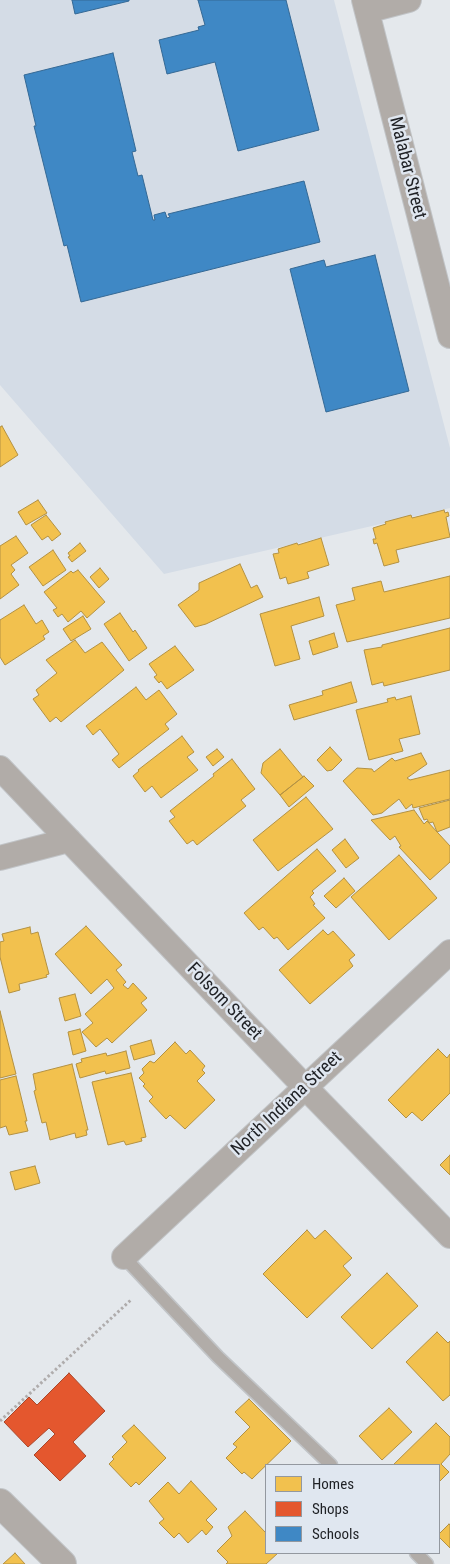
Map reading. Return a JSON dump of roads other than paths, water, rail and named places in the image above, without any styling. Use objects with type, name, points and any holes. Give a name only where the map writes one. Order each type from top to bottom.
[{"type":"street","points":[[366,5],[409,0]]},
{"type":"street","name":"Malabar Street","points":[[366,5],[450,336]]},
{"type":"street","name":"Folsom Street","points":[[0,768],[450,1236]]},
{"type":"street","points":[[0,858],[69,840]]},
{"type":"street","name":"North Indiana Street","points":[[124,1257],[450,952]]},
{"type":"street","points":[[0,1503],[62,1564]]},
{"type":"lane","points":[[124,1257],[218,1357],[330,1464]]},
{"type":"lane","points":[[417,1554],[427,1564]]}]
